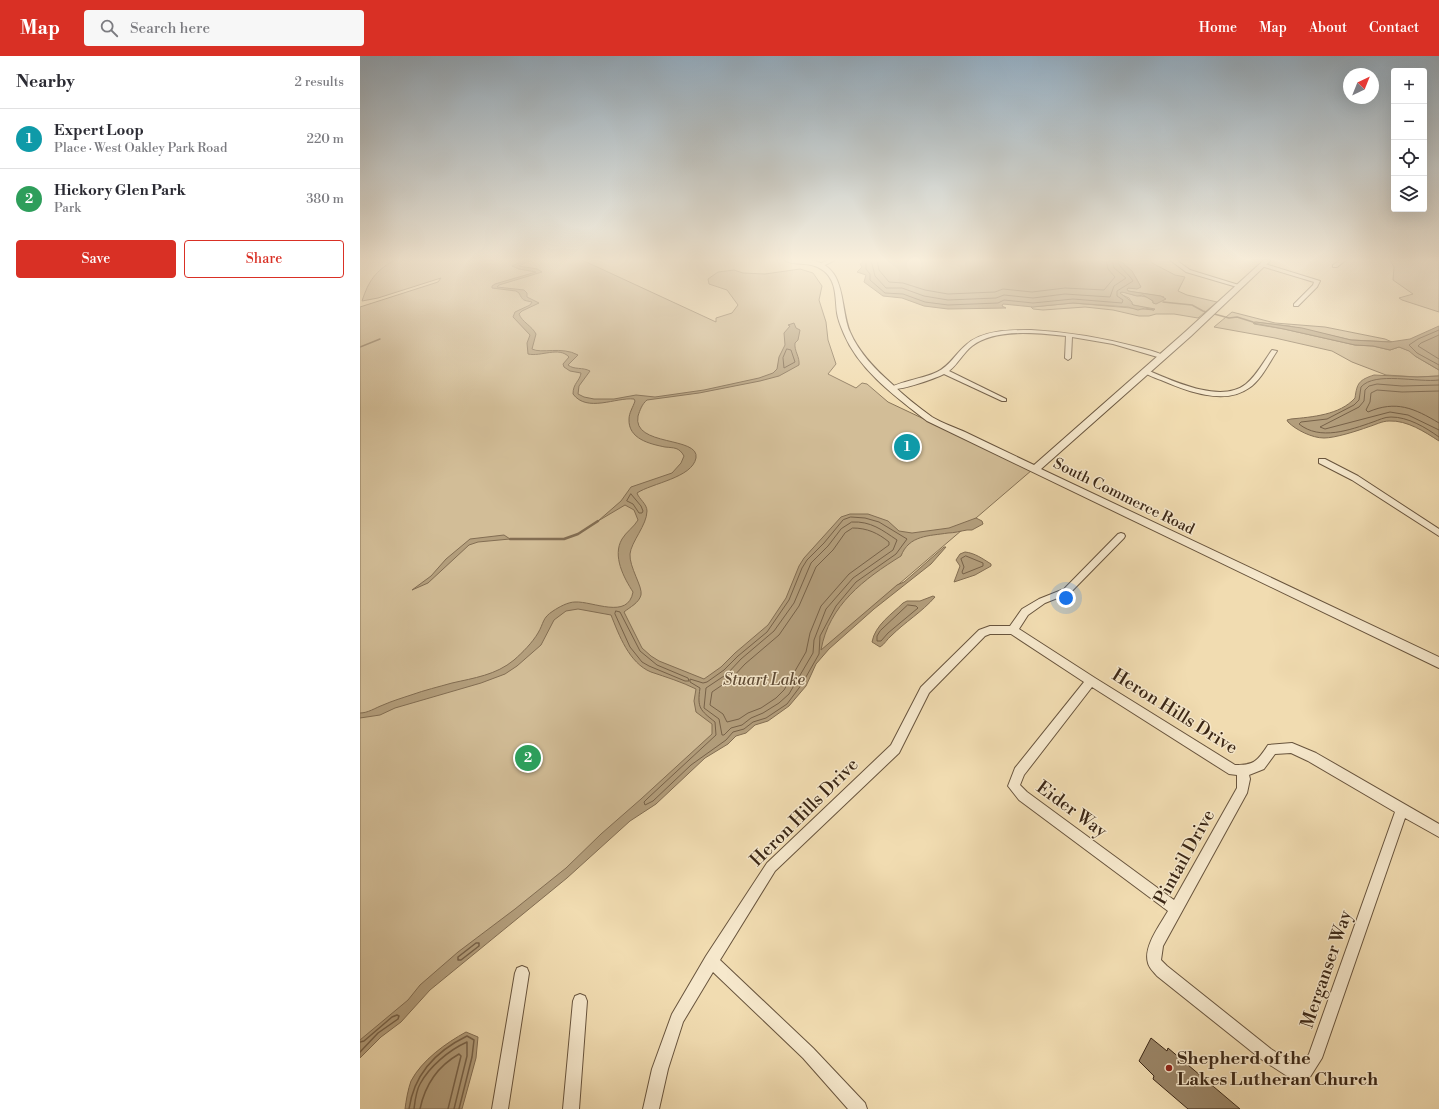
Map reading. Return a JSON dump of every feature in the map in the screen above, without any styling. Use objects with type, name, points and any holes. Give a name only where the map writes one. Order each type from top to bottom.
[{"type":"street","points":[[841,309],[842,319],[850,340],[860,354],[893,388],[930,419],[1035,469]]},
{"type":"street","name":"South Commerce Road","points":[[1215,309],[1035,469],[1138,520],[1439,663]]},
{"type":"street","points":[[893,388],[944,371],[951,366],[966,346],[990,335],[1013,332],[1069,334],[1112,341],[1162,356]]},
{"type":"street","points":[[1068,358],[1069,334]]},
{"type":"street","points":[[1145,371],[1199,391],[1214,394],[1230,394],[1242,391],[1249,386],[1274,351]]},
{"type":"street","points":[[944,371],[1004,400]]},
{"type":"street","points":[[1322,461],[1355,478],[1439,533]]},
{"type":"street","points":[[1015,632],[1025,612],[1042,601],[1067,591],[1121,536]]},
{"type":"street","name":"Heron Hills Drive","points":[[651,1109],[660,1069],[677,1019],[711,961],[771,867],[895,748],[925,690],[982,633],[990,630],[1015,632],[1233,770],[1252,770],[1263,764],[1272,749],[1292,748],[1312,757],[1439,831]]},
{"type":"street","name":"Eider Way","points":[[1091,681],[1019,772],[1014,786],[1023,796],[1176,909]]},
{"type":"street","name":"Pintail Drive","points":[[1154,962],[1156,945],[1243,789],[1244,779],[1242,770]]},
{"type":"street","name":"Merganser Way","points":[[1154,962],[1162,971],[1266,1054],[1292,1071],[1305,1072],[1315,1058],[1402,810]]},
{"type":"street","points":[[711,961],[808,1053],[859,1109]]},
{"type":"street","points":[[500,1109],[522,973]]},
{"type":"street","points":[[571,1109],[580,1001]]},
{"type":"shaded area","points":[[360,309],[688,309],[716,322],[716,318],[732,313],[735,309],[822,309],[826,322],[828,340],[836,364],[828,374],[856,388],[862,383],[867,384],[888,402],[1032,470],[360,1046]]},
{"type":"shaded area","points":[[1105,309],[1154,310],[1150,309],[1209,309],[1198,318],[1174,314],[1139,316]]},
{"type":"shaded area","points":[[1430,309],[1439,309],[1439,312]]},
{"type":"shaded area","points":[[1232,312],[1275,323],[1325,327],[1385,339],[1392,342],[1351,340],[1289,326],[1254,322],[1254,324],[1284,329],[1355,345],[1373,346],[1390,350],[1399,347],[1410,351],[1415,356],[1439,370],[1439,376],[1417,377],[1386,375],[1352,362],[1332,351],[1275,338],[1214,327]]},
{"type":"water","name":"Stuart Lake","points":[[521,309],[526,309],[519,314],[536,334],[532,349],[541,351],[559,350],[572,352],[578,355],[568,365],[570,367],[590,371],[579,386],[578,394],[594,399],[614,399],[636,395],[655,397],[704,390],[759,378],[773,373],[777,369],[779,357],[785,345],[784,333],[790,326],[788,325],[794,323],[796,328],[800,330],[798,340],[795,343],[799,365],[779,376],[699,393],[647,400],[640,409],[638,416],[639,426],[645,433],[688,447],[694,451],[696,458],[693,465],[680,475],[637,493],[646,506],[647,511],[644,522],[631,549],[630,559],[640,587],[641,595],[636,603],[624,612],[642,648],[659,661],[704,679],[721,667],[768,625],[786,598],[799,566],[804,558],[841,517],[850,514],[868,514],[888,521],[899,531],[912,533],[949,528],[976,518],[982,521],[983,524],[972,530],[927,536],[914,540],[909,544],[901,556],[862,584],[840,607],[825,634],[821,650],[897,585],[904,582],[944,547],[946,547],[931,564],[874,609],[829,649],[816,664],[806,686],[789,706],[768,721],[755,725],[746,733],[736,736],[728,744],[705,758],[656,804],[630,821],[567,878],[430,990],[401,1022],[381,1037],[360,1058],[360,1040],[408,1000],[420,985],[458,952],[566,868],[601,834],[712,734],[712,724],[696,712],[694,701],[696,689],[643,668],[626,648],[611,615],[578,609],[566,611],[554,620],[541,645],[517,666],[505,674],[481,683],[395,708],[380,715],[360,718],[360,713],[397,700],[452,683],[492,673],[500,669],[514,660],[527,647],[538,633],[547,616],[564,605],[582,602],[617,607],[624,605],[630,600],[633,592],[620,567],[618,552],[622,539],[638,520],[634,510],[625,505],[598,521],[621,501],[631,487],[672,473],[681,463],[684,456],[676,448],[653,444],[636,436],[632,431],[629,419],[630,412],[635,401],[634,399],[602,403],[586,403],[579,400],[573,394],[573,390],[581,373],[570,371],[564,367],[563,364],[569,357],[560,352],[533,355],[528,354],[527,343],[530,335],[513,317],[515,312]]},
{"type":"water","points":[[1256,322],[1302,328],[1351,340],[1390,342],[1410,339],[1439,326],[1439,370],[1409,351],[1399,347],[1390,350],[1373,346],[1355,345],[1253,323]]},
{"type":"water","points":[[1374,375],[1417,377],[1439,376],[1439,441],[1416,427],[1396,421],[1384,422],[1346,434],[1324,438],[1314,437],[1304,433],[1288,422],[1287,420],[1317,416],[1334,412],[1342,408],[1355,398],[1358,385],[1365,379]]},
{"type":"water","points":[[504,535],[510,539],[478,542],[469,545],[428,583],[412,590],[431,576],[446,559],[470,539]]},
{"type":"water","points":[[965,552],[979,556],[991,564],[991,566],[975,575],[954,582],[960,566],[956,560],[960,554]]},
{"type":"water","points":[[933,596],[935,597],[896,631],[882,646],[880,647],[872,642],[880,625],[903,603],[907,601],[920,601]]},
{"type":"water","points":[[466,1032],[478,1037],[476,1058],[462,1109],[405,1109],[411,1081],[421,1066],[435,1053]]},
{"type":"building","name":"Shepherd of the Lakes Lutheran Church","points":[[1151,1038],[1167,1051],[1168,1048],[1240,1109],[1188,1109],[1153,1079],[1154,1076],[1139,1061]]},
{"type":"waterway","points":[[1200,309],[1229,318],[1237,317],[1253,322]]},
{"type":"waterway","points":[[360,347],[380,339]]},
{"type":"waterway","points":[[510,539],[564,539],[578,534],[598,521]]},
{"type":"place","name":"Expert Loop","points":[[907,447]]},
{"type":"place","name":"Hickory Glen Park","points":[[528,758]]},
{"type":"place","name":"Shepherd of the Lakes Lutheran Church","points":[[1169,1068]]}]
